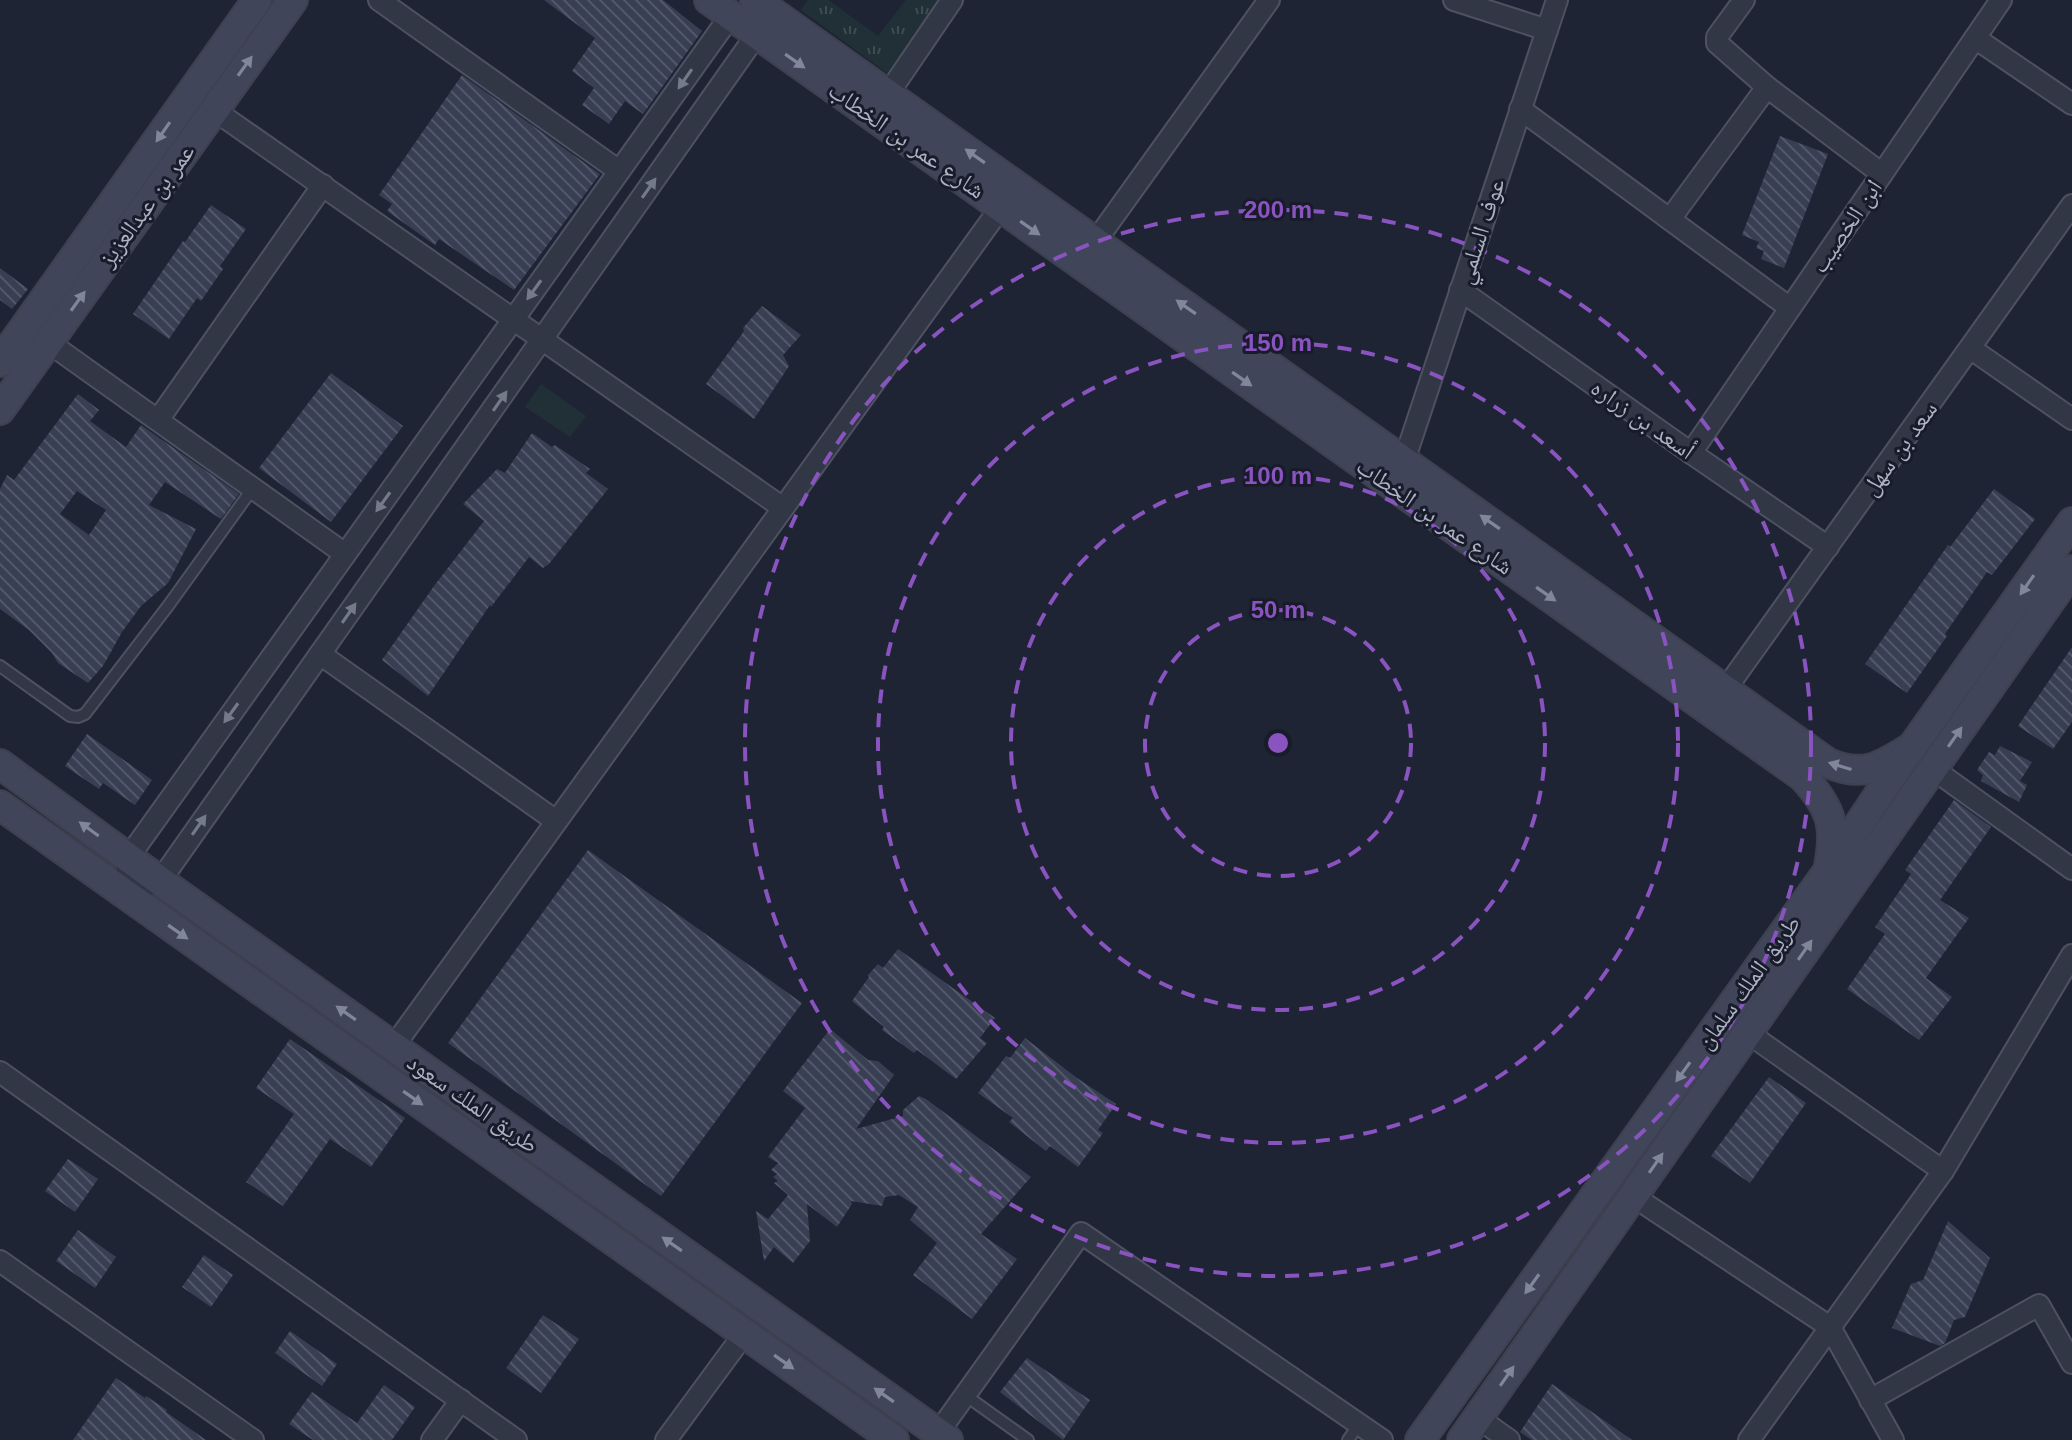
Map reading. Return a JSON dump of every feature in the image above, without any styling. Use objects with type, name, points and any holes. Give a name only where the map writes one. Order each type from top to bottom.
[{"type":"street","name":"عمر بن عبدالعزيز","points":[[1,357],[257,0]]},
{"type":"street","name":"عمر بن عبدالعزيز","points":[[0,410],[293,0]]},
{"type":"street","points":[[379,0],[619,171]]},
{"type":"street","points":[[888,94],[952,0]]},
{"type":"street","points":[[1095,242],[1269,0]]},
{"type":"street","points":[[1454,0],[1547,30]]},
{"type":"street","name":"عوف السلمي","points":[[1404,461],[1557,0]]},
{"type":"street","points":[[1744,0],[1717,37],[1717,43],[1767,87],[1882,174]]},
{"type":"street","name":"ابن الخصيب","points":[[1691,453],[2001,0]]},
{"type":"street","points":[[720,8],[619,171],[128,858],[124,894],[160,881],[543,340],[767,14]]},
{"type":"street","name":"شارع عمر بن الخطاب","points":[[720,8],[767,14],[888,94],[1817,756],[1841,768],[1872,770],[1912,747]]},
{"type":"street","name":"شارع عمر بن الخطاب","points":[[767,14],[1001,207],[1803,777],[1822,800],[1831,821],[1832,850],[1828,871]]},
{"type":"street","points":[[1975,38],[2072,104]]},
{"type":"street","points":[[1670,219],[1767,87]]},
{"type":"street","points":[[1520,109],[1790,308]]},
{"type":"street","points":[[214,110],[783,508]]},
{"type":"street","points":[[158,420],[323,185]]},
{"type":"street","name":"سعد بن سهل","points":[[1725,690],[2072,205]]},
{"type":"street","points":[[394,1046],[1001,207]]},
{"type":"street","name":"أسعد بن زراره","points":[[1460,290],[1828,547]]},
{"type":"street","points":[[48,342],[345,554]]},
{"type":"street","points":[[1970,348],[2072,419]]},
{"type":"street","name":"طريق الملك سلمان","points":[[1420,1440],[1828,871],[2072,522]]},
{"type":"street","name":"طريق الملك سلمان","points":[[1470,1429],[2072,570]]},
{"type":"street","points":[[320,654],[556,821]]},
{"type":"street","name":"طريق الملك سعود","points":[[0,764],[160,881],[943,1436]]},
{"type":"street","points":[[1933,769],[2072,869]]},
{"type":"street","name":"طريق الملك سعود","points":[[0,805],[894,1440]]},
{"type":"street","points":[[1749,1440],[1943,1171],[2072,955]]},
{"type":"street","points":[[1748,1033],[1943,1171]]},
{"type":"street","points":[[0,1072],[516,1440]]},
{"type":"street","points":[[1633,1196],[1830,1327],[1893,1440]]},
{"type":"street","points":[[943,1436],[965,1395],[1081,1233],[1354,1432],[1382,1440]]},
{"type":"street","points":[[0,1261],[253,1440]]},
{"type":"street","points":[[1870,1400],[2039,1305],[2072,1363]]},
{"type":"street","points":[[666,1440],[744,1334]]},
{"type":"street","points":[[432,1440],[461,1400]]},
{"type":"street","points":[[1470,1429],[1509,1440]]},
{"type":"lane","points":[[0,666],[70,716],[85,714],[253,488]]},
{"type":"lane","points":[[965,1395],[1028,1440]]},
{"type":"green space","points":[[808,0],[828,0],[878,36],[906,0],[946,0],[890,75],[801,10]]},
{"type":"green space","points":[[541,384],[586,416],[570,437],[525,407]]},
{"type":"building","points":[[544,0],[663,0],[702,31],[643,114],[625,101],[609,124],[582,105],[594,88],[572,71],[595,38]]},
{"type":"building","points":[[462,75],[600,174],[514,290],[439,239],[435,245],[387,211],[392,204],[379,195]]},
{"type":"building","points":[[1780,136],[1828,154],[1784,268],[1761,259],[1764,251],[1756,248],[1759,242],[1742,235]]},
{"type":"building","points":[[211,205],[246,229],[220,266],[223,269],[201,301],[197,298],[169,339],[133,314]]},
{"type":"building","points":[[0,268],[28,289],[12,309],[0,300]]},
{"type":"building","points":[[762,306],[801,335],[783,355],[789,366],[754,419],[706,384],[744,331],[743,328]]},
{"type":"building","points":[[331,373],[403,426],[331,522],[259,468]]},
{"type":"building","points":[[78,394],[99,410],[90,421],[126,447],[141,425],[239,494],[221,519],[165,482],[149,505],[196,529],[168,583],[141,606],[103,666],[88,683],[58,663],[29,630],[0,609],[0,489],[7,475],[14,480]],"holes":[[[77,491],[106,510],[89,535],[60,514]]]},
{"type":"building","points":[[532,433],[590,469],[586,473],[608,489],[549,564],[543,568],[529,557],[490,605],[428,696],[382,660],[484,521],[463,504],[497,469],[505,473]]},
{"type":"building","points":[[1994,489],[2035,519],[1992,575],[1987,572],[1907,693],[1865,664],[1948,545],[1950,547]]},
{"type":"building","points":[[2072,647],[2072,722],[2053,749],[2018,726]]},
{"type":"building","points":[[87,734],[152,780],[135,805],[103,783],[99,789],[65,766]]},
{"type":"building","points":[[2000,746],[2032,762],[2020,781],[2027,785],[2019,802],[1981,781],[1983,775],[1977,770],[1989,752],[1995,755]]},
{"type":"building","points":[[1954,800],[1991,827],[1940,900],[1969,918],[1926,978],[1952,997],[1919,1040],[1847,989],[1885,934],[1875,927],[1911,874],[1905,870]]},
{"type":"building","points":[[588,850],[802,1003],[661,1196],[448,1043]]},
{"type":"building","points":[[898,949],[995,1018],[980,1038],[987,1043],[956,1079],[917,1050],[914,1053],[882,1030],[884,1027],[852,1001],[868,975],[878,964],[883,968]]},
{"type":"building","points":[[830,1029],[868,1060],[878,1061],[894,1075],[856,1129],[903,1116],[903,1110],[919,1096],[1031,1177],[981,1234],[1017,1259],[972,1319],[913,1275],[937,1243],[910,1220],[918,1207],[899,1195],[885,1197],[882,1206],[851,1201],[837,1227],[807,1204],[810,1241],[793,1263],[774,1247],[764,1261],[756,1211],[768,1219],[788,1195],[774,1183],[778,1181],[773,1177],[777,1174],[771,1170],[778,1163],[768,1157],[805,1108],[783,1091]]},
{"type":"building","points":[[1025,1038],[1116,1104],[1098,1130],[1103,1133],[1078,1167],[1050,1146],[1046,1151],[1009,1122],[1013,1118],[978,1093],[1006,1056],[1010,1058]]},
{"type":"building","points":[[290,1039],[405,1118],[371,1167],[330,1139],[283,1206],[246,1182],[294,1114],[256,1088]]},
{"type":"building","points":[[1769,1077],[1806,1103],[1750,1183],[1711,1156]]},
{"type":"building","points":[[68,1159],[98,1179],[75,1212],[45,1191]]},
{"type":"building","points":[[1948,1221],[1990,1258],[1965,1317],[1954,1320],[1945,1343],[1940,1346],[1892,1328],[1911,1284],[1923,1280]]},
{"type":"building","points":[[78,1230],[116,1257],[95,1288],[56,1261]]},
{"type":"building","points":[[204,1255],[233,1275],[211,1307],[182,1287]]},
{"type":"building","points":[[543,1315],[579,1339],[541,1393],[506,1368]]},
{"type":"building","points":[[290,1331],[337,1364],[322,1386],[275,1353]]},
{"type":"building","points":[[1027,1358],[1090,1400],[1063,1440],[1000,1392]]},
{"type":"building","points":[[116,1378],[167,1410],[206,1440],[73,1440]]},
{"type":"building","points":[[1552,1384],[1632,1440],[1532,1440],[1520,1432]]},
{"type":"building","points":[[384,1385],[415,1407],[392,1440],[313,1440],[289,1424],[312,1392],[357,1423]]}]
